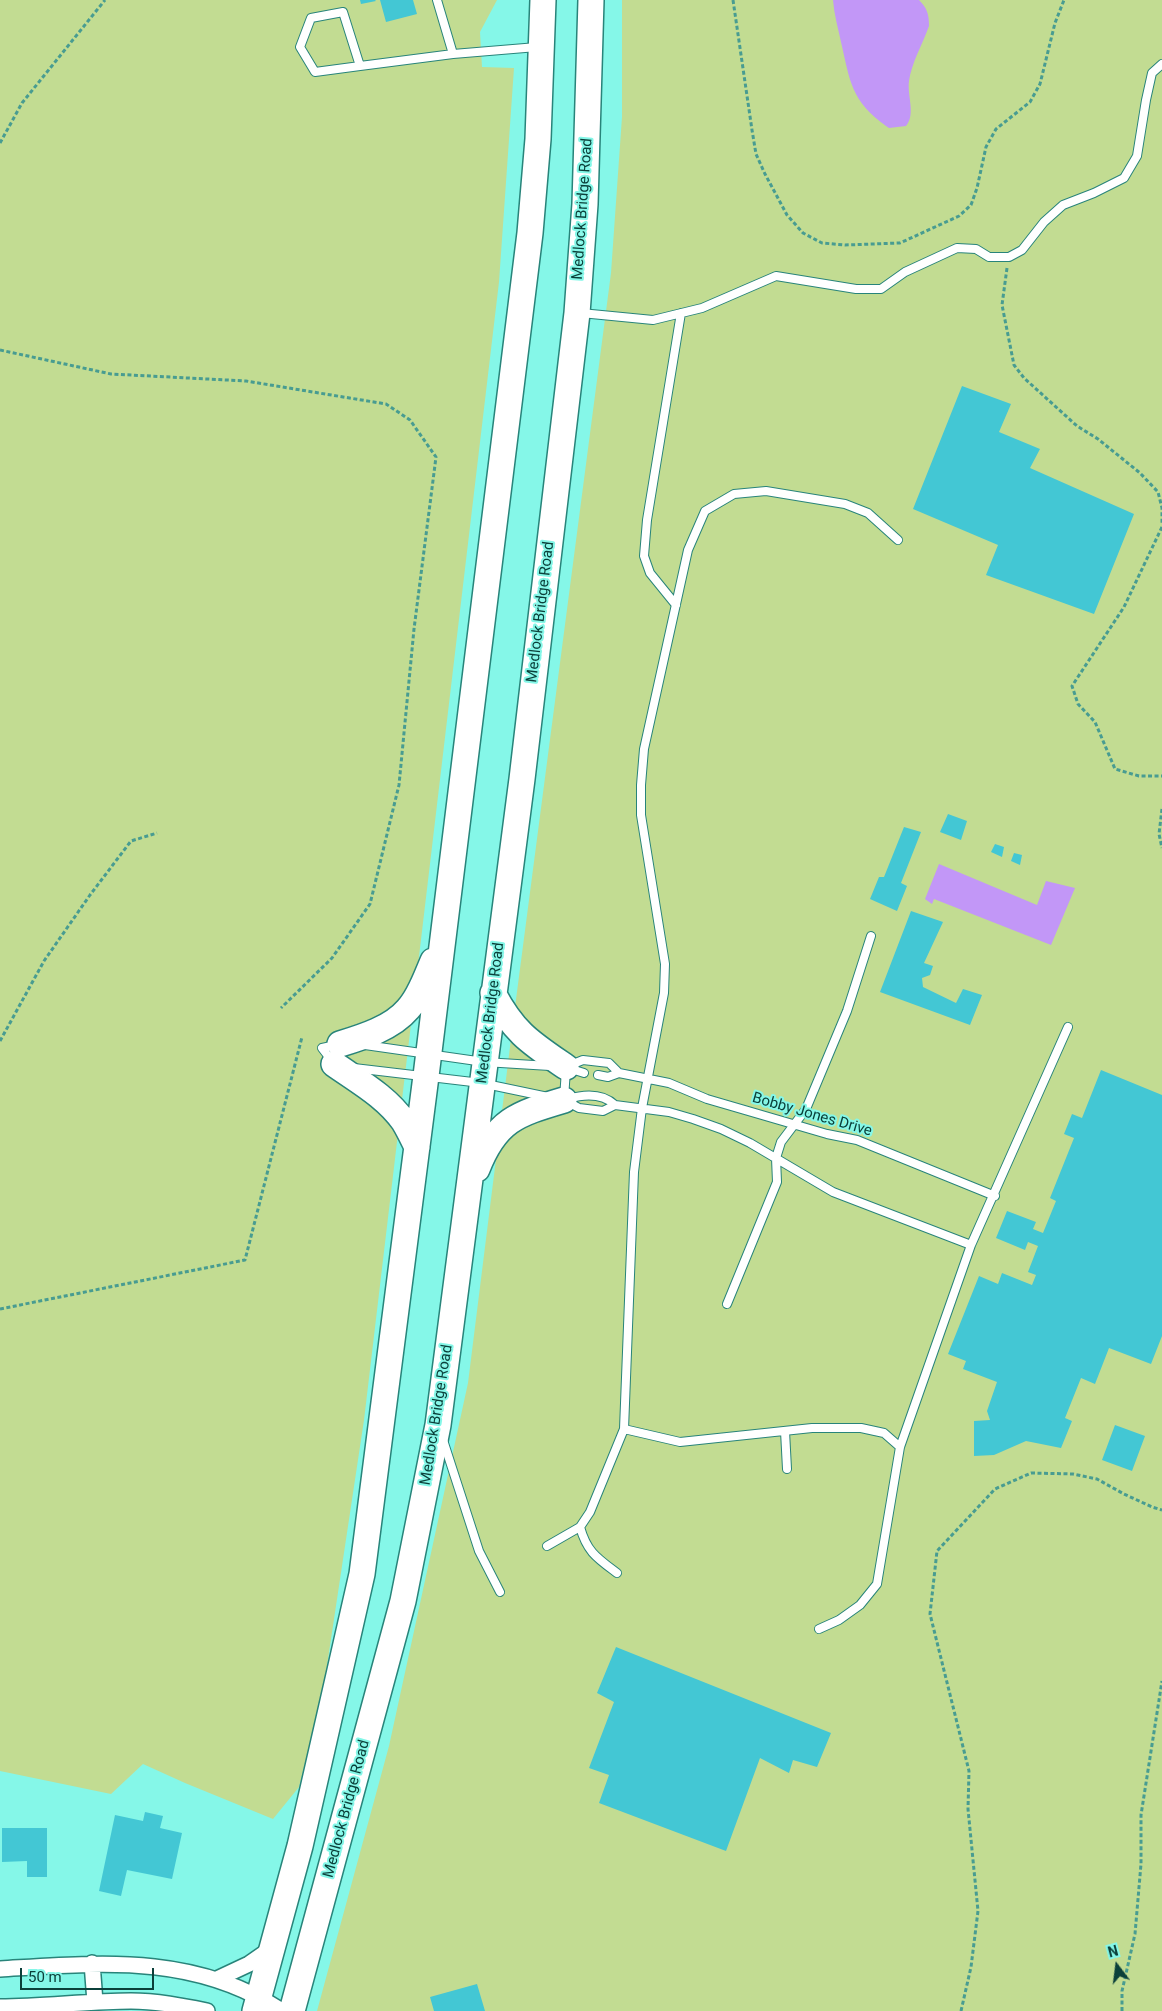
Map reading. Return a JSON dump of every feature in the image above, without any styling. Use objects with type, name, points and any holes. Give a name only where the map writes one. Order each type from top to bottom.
[{"type":"highway","points":[[257,2004],[300,1846],[362,1574],[443,941],[530,233],[538,139],[543,0]]},
{"type":"highway","name":"Medlock Bridge Road","points":[[292,2011],[403,1601],[438,1425],[522,779],[576,313],[585,204],[591,0]]},
{"type":"highway","points":[[417,1147],[405,1123],[337,1054],[363,1037],[388,1025],[408,1010],[443,941]]},
{"type":"highway","points":[[493,993],[502,1010],[529,1042],[575,1070]]},
{"type":"highway","points":[[469,1190],[480,1160],[505,1124],[526,1111],[564,1100]]},
{"type":"street","points":[[218,1979],[249,1964],[272,1948]]},
{"type":"street","points":[[92,1963],[95,2002]]},
{"type":"street","points":[[0,1969],[92,1963],[133,1964],[177,1969],[218,1979],[257,2004],[282,2011]]},
{"type":"street","points":[[0,2007],[131,2001],[165,2003],[204,2011]]},
{"type":"lane","points":[[437,0],[453,54]]},
{"type":"lane","points":[[360,66],[343,12],[311,18],[300,47],[315,72],[453,54],[542,47]]},
{"type":"lane","points":[[576,313],[653,320],[702,308],[776,276],[856,290],[881,289],[905,272],[956,248],[976,249],[989,257],[1009,257],[1022,250],[1044,222],[1063,205],[1094,193],[1124,178],[1137,156],[1152,73],[1162,64]]},
{"type":"lane","points":[[676,605],[650,573],[644,556],[647,520],[681,313]]},
{"type":"lane","points":[[546,1546],[580,1527],[590,1512],[624,1429],[634,1172],[647,1077],[664,993],[665,964],[641,816],[641,785],[644,750],[688,550],[705,511],[734,494],[766,491],[845,504],[868,513],[898,540]]},
{"type":"lane","points":[[727,1304],[777,1182],[776,1158],[781,1142],[806,1108],[847,1011],[871,936]]},
{"type":"lane","points":[[819,1629],[839,1620],[860,1605],[877,1584],[900,1447],[971,1245],[995,1196],[1068,1027]]},
{"type":"lane","name":"Bobby Jones Drive","points":[[337,1054],[368,1045],[427,1065],[483,1073],[564,1100],[579,1108],[603,1111],[615,1105],[642,1108],[693,1119],[721,1129],[776,1158],[833,1192],[971,1245]]},
{"type":"lane","name":"Bobby Jones Drive","points":[[337,1054],[352,1068],[427,1065],[483,1073],[575,1070],[583,1060],[588,1060],[609,1063],[619,1072]]},
{"type":"lane","points":[[564,1100],[575,1070]]},
{"type":"lane","name":"Bobby Jones Drive","points":[[598,1075],[608,1076],[619,1072],[669,1083],[707,1099],[795,1125],[856,1140],[995,1196]]},
{"type":"lane","name":"Bobby Jones Drive","points":[[564,1100],[582,1094],[607,1098],[615,1105]]},
{"type":"lane","points":[[438,1425],[479,1551],[500,1592]]},
{"type":"lane","points":[[624,1429],[680,1442],[812,1428],[861,1428],[884,1433],[900,1447]]},
{"type":"lane","points":[[785,1431],[787,1469]]},
{"type":"lane","points":[[580,1527],[584,1542],[592,1554],[617,1573]]},
{"type":"path","points":[[0,143],[22,103],[105,0]]},
{"type":"path","points":[[733,0],[756,154],[765,174],[787,215],[803,233],[822,243],[845,245],[900,243],[959,216],[970,205],[977,188],[986,148],[996,129],[1030,102],[1040,84],[1055,24],[1064,0]]},
{"type":"path","points":[[1009,257],[1002,305],[1014,365],[1024,378],[1077,426],[1098,439],[1140,473],[1158,492],[1162,508],[1162,526],[1124,607],[1072,686],[1078,704],[1095,722],[1115,768],[1140,776],[1162,776]]},
{"type":"path","points":[[0,350],[111,374],[246,381],[386,404],[410,420],[436,458],[414,628],[398,785],[370,904],[332,958],[281,1008]]},
{"type":"path","points":[[1162,809],[1159,834],[1162,848]]},
{"type":"path","points":[[0,1041],[44,961],[90,894],[131,841],[156,834]]},
{"type":"path","points":[[0,1309],[245,1260],[302,1037]]},
{"type":"path","points":[[961,2011],[971,1967],[978,1911],[968,1808],[970,1770],[930,1614],[937,1551],[995,1489],[1031,1474],[1074,1474],[1097,1479],[1124,1494],[1162,1510]]},
{"type":"path","points":[[1122,2011],[1122,1992],[1135,1934],[1141,1864],[1141,1815],[1146,1770],[1162,1681]]},
{"type":"green space","points":[[0,0],[497,0],[480,32],[482,67],[514,68],[499,282],[364,1420],[323,1692],[299,1787],[273,1819],[143,1764],[111,1794],[0,1771]]},
{"type":"green space","points":[[622,0],[1162,0],[1162,2011],[317,2011],[389,1746],[468,1383],[611,273],[622,117]]},
{"type":"shaded area","points":[[833,0],[919,0],[926,9],[929,26],[910,74],[910,116],[906,126],[889,128],[874,117],[859,99],[847,68]]},
{"type":"shaded area","points":[[939,864],[1037,905],[1046,881],[1075,888],[1051,945],[934,899],[932,904],[925,899]]},
{"type":"building","points":[[360,0],[375,0],[376,1],[361,4]]},
{"type":"building","points":[[380,0],[413,0],[417,14],[386,22]]},
{"type":"building","points":[[962,386],[1011,404],[999,432],[1040,449],[1030,468],[1134,514],[1094,614],[986,575],[998,545],[913,509]]},
{"type":"building","points":[[948,814],[967,821],[961,840],[940,832]]},
{"type":"building","points":[[904,827],[921,832],[901,883],[907,886],[897,911],[870,899],[879,877],[884,877]]},
{"type":"building","points":[[995,844],[1004,847],[1002,857],[991,852]]},
{"type":"building","points":[[1014,853],[1022,855],[1020,865],[1011,861]]},
{"type":"building","points":[[911,911],[943,922],[924,963],[933,966],[930,975],[922,978],[923,987],[956,1003],[963,989],[982,995],[970,1025],[880,992]]},
{"type":"building","points":[[1101,1070],[1162,1095],[1162,1336],[1151,1364],[1109,1348],[1095,1384],[1081,1378],[1065,1418],[1072,1421],[1061,1448],[1026,1441],[994,1455],[974,1456],[974,1421],[990,1420],[987,1411],[997,1382],[963,1369],[966,1361],[948,1354],[979,1276],[998,1284],[1002,1273],[1032,1285],[1036,1275],[1028,1272],[1038,1246],[1028,1242],[1025,1250],[996,1238],[1007,1211],[1036,1222],[1033,1229],[1043,1233],[1056,1201],[1050,1198],[1074,1138],[1064,1134],[1072,1114],[1082,1118]]},
{"type":"building","points":[[1115,1425],[1145,1436],[1132,1471],[1102,1460]]},
{"type":"building","points":[[616,1647],[831,1733],[817,1767],[793,1760],[789,1773],[760,1758],[726,1851],[599,1803],[609,1775],[589,1768],[614,1702],[597,1693]]},
{"type":"building","points":[[145,1812],[163,1816],[160,1828],[182,1833],[172,1879],[127,1870],[121,1896],[99,1891],[115,1815],[143,1821]]},
{"type":"building","points":[[2,1828],[47,1828],[47,1877],[27,1877],[27,1861],[2,1862]]},
{"type":"building","points":[[477,1984],[485,2011],[434,2011],[430,1997]]}]
